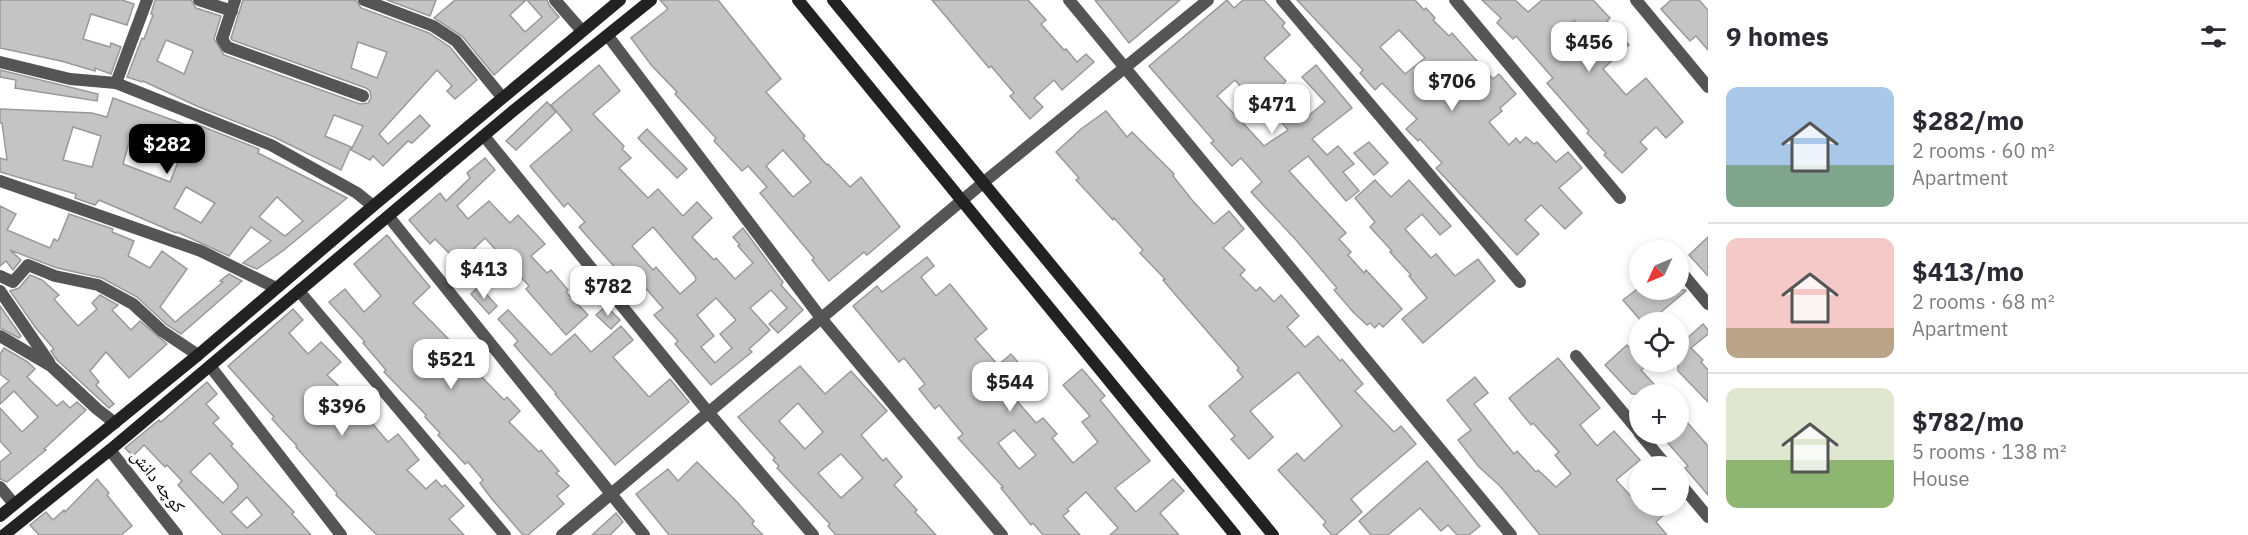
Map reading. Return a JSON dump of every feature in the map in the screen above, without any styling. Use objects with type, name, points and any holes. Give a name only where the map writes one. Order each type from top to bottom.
[{"type":"main road","points":[[0,516],[198,355],[620,0]]},
{"type":"main road","points":[[4,535],[110,450],[484,136],[651,0]]},
{"type":"main road","points":[[798,0],[1235,535]]},
{"type":"main road","points":[[833,0],[1273,535]]},
{"type":"street","points":[[116,83],[147,0]]},
{"type":"street","points":[[199,0],[233,5],[222,39],[227,47],[363,96]]},
{"type":"street","points":[[364,0],[400,6],[456,41],[502,97]]},
{"type":"street","points":[[555,0],[582,31]]},
{"type":"street","points":[[1069,0],[1511,535]]},
{"type":"street","points":[[562,535],[962,200],[1208,0]]},
{"type":"street","points":[[1282,0],[1520,282]]},
{"type":"street","points":[[1455,0],[1620,198]]},
{"type":"street","points":[[1636,0],[1708,87]]},
{"type":"street","points":[[608,36],[821,318],[1002,535]]},
{"type":"street","points":[[0,62],[70,79],[116,83],[271,145],[357,193],[373,206]]},
{"type":"street","points":[[484,136],[708,412],[813,535]]},
{"type":"street","points":[[0,181],[201,251],[276,288]]},
{"type":"street","points":[[389,217],[644,535]]},
{"type":"street","points":[[0,276],[13,282],[28,265],[56,276],[98,285],[133,304],[162,331],[198,355]]},
{"type":"street","points":[[1689,281],[1708,304]]},
{"type":"street","points":[[0,291],[51,366],[97,410],[115,423]]},
{"type":"street","points":[[298,291],[505,535]]},
{"type":"street","points":[[0,336],[51,366]]},
{"type":"street","points":[[1576,356],[1629,420]]},
{"type":"street","points":[[210,366],[341,535]]},
{"type":"street","points":[[1649,444],[1659,456]]},
{"type":"street","name":"کوچه دانش","points":[[110,450],[177,535]]},
{"type":"street","points":[[0,487],[14,504]]},
{"type":"street","points":[[1689,494],[1708,517]]},
{"type":"building","points":[[0,0],[122,0],[134,4],[127,25],[91,14],[83,39],[110,47],[111,43],[121,47],[111,74],[95,68],[95,71],[0,48]]},
{"type":"building","points":[[155,0],[191,0],[196,8],[221,16],[214,39],[224,55],[360,104],[368,103],[371,98],[370,91],[366,88],[231,38],[243,0],[356,0],[361,8],[429,33],[450,47],[477,80],[455,99],[447,91],[452,86],[437,70],[379,134],[388,144],[420,115],[430,126],[412,143],[408,141],[383,166],[373,156],[370,160],[351,150],[363,126],[334,115],[325,136],[351,147],[341,170],[274,137],[199,107],[143,81],[127,77],[142,38],[144,39],[153,15],[151,14]],"holes":[[[166,40],[193,51],[184,74],[157,61]],[[358,42],[387,52],[377,78],[351,68]]]},
{"type":"building","points":[[387,0],[436,0],[430,16]]},
{"type":"building","points":[[455,0],[526,0],[510,15],[525,32],[542,17],[527,0],[547,0],[559,17],[494,75],[462,36],[434,18]]},
{"type":"building","points":[[660,0],[718,0],[781,79],[766,92],[827,165],[850,187],[861,177],[900,227],[867,255],[864,252],[829,281],[812,260],[814,258],[760,193],[767,187],[748,166],[742,171],[714,141],[716,138],[675,94],[677,92],[652,66],[631,38],[668,9]],"holes":[[[783,150],[811,182],[793,197],[766,166]]]},
{"type":"building","points":[[932,0],[1028,0],[1046,20],[1041,24],[1064,50],[1066,49],[1077,62],[1086,54],[1094,62],[1062,90],[1054,80],[1034,98],[1043,107],[1030,119],[1010,96],[1014,93],[991,66],[989,68]]},
{"type":"building","points":[[1095,0],[1180,0],[1129,43]]},
{"type":"building","points":[[1227,0],[1234,8],[1243,0],[1264,0],[1285,23],[1282,26],[1290,35],[1264,58],[1286,81],[1281,86],[1307,117],[1325,102],[1302,77],[1316,65],[1352,108],[1312,139],[1327,155],[1338,146],[1354,164],[1343,172],[1359,191],[1346,201],[1308,156],[1289,171],[1346,233],[1339,239],[1351,252],[1348,255],[1364,273],[1366,270],[1402,309],[1383,327],[1379,323],[1375,328],[1370,323],[1367,325],[1354,313],[1334,290],[1337,288],[1251,192],[1262,182],[1241,158],[1232,166],[1211,143],[1214,141],[1149,66]],"holes":[[[1235,80],[1252,100],[1235,115],[1217,96]],[[1266,103],[1288,130],[1264,146],[1243,123]]]},
{"type":"building","points":[[1297,0],[1415,0],[1424,10],[1426,8],[1435,18],[1433,20],[1449,36],[1452,33],[1493,79],[1499,74],[1516,94],[1489,122],[1509,145],[1516,138],[1520,143],[1526,137],[1534,144],[1537,142],[1556,162],[1568,152],[1582,168],[1559,188],[1582,213],[1565,229],[1541,205],[1525,220],[1539,234],[1517,255],[1436,168],[1442,163],[1420,139],[1418,141],[1406,129],[1417,119],[1382,83],[1375,90],[1360,73],[1363,70]],"holes":[[[1399,30],[1425,58],[1405,74],[1380,47]]]},
{"type":"building","points":[[1482,0],[1515,0],[1528,12],[1542,0],[1593,0],[1610,18],[1607,21],[1629,45],[1603,69],[1626,95],[1646,78],[1683,122],[1666,138],[1656,127],[1640,142],[1647,149],[1622,173],[1604,155],[1606,153],[1587,133],[1589,131],[1547,83],[1553,78],[1516,36],[1513,39],[1497,23],[1501,18]],"holes":[[[1574,20],[1590,39],[1570,58],[1553,40]]]},
{"type":"building","points":[[1671,0],[1699,0],[1708,10],[1708,50],[1696,36],[1690,41],[1661,9]]},
{"type":"building","points":[[599,65],[620,91],[593,114],[624,146],[622,149],[631,158],[619,168],[648,198],[658,189],[683,216],[697,202],[712,218],[692,237],[735,279],[753,263],[733,237],[743,228],[783,282],[781,285],[803,310],[778,333],[769,324],[787,308],[771,290],[750,308],[770,330],[749,349],[752,352],[711,385],[675,344],[678,341],[654,315],[663,308],[642,284],[635,290],[579,227],[585,222],[568,203],[564,207],[530,166],[572,130],[551,105]],"holes":[[[653,227],[695,276],[696,280],[680,294],[656,267],[653,270],[632,246]],[[716,298],[736,320],[720,334],[732,348],[715,363],[701,347],[714,336],[697,315]]]},
{"type":"building","points":[[0,70],[98,94],[97,101],[15,88],[16,80],[0,77]]},
{"type":"building","points":[[113,98],[194,128],[196,124],[259,149],[258,153],[347,198],[284,250],[257,269],[243,263],[271,241],[251,227],[229,256],[99,200],[95,205],[75,198],[76,194],[0,172],[0,158],[7,160],[2,123],[0,123],[0,109],[92,113],[107,117]],"holes":[[[73,127],[101,136],[92,167],[63,160]],[[132,132],[182,152],[170,182],[123,164]],[[186,187],[215,203],[201,223],[174,208]],[[277,197],[303,221],[285,236],[259,217]]]},
{"type":"building","points":[[547,102],[556,112],[516,150],[506,141]]},
{"type":"building","points":[[1106,111],[1127,137],[1132,132],[1174,174],[1173,176],[1192,200],[1214,224],[1229,211],[1244,229],[1223,248],[1245,270],[1240,275],[1256,291],[1260,287],[1274,302],[1281,295],[1299,316],[1287,327],[1305,347],[1318,336],[1363,384],[1355,391],[1394,432],[1401,426],[1416,444],[1351,499],[1362,512],[1336,535],[1332,535],[1323,525],[1326,522],[1278,470],[1297,453],[1304,461],[1342,426],[1298,372],[1250,411],[1273,437],[1249,459],[1231,439],[1235,436],[1209,406],[1243,377],[1237,370],[1239,368],[1163,280],[1165,279],[1140,253],[1143,250],[1076,180],[1079,178],[1056,152],[1081,129]]},
{"type":"building","points":[[647,129],[687,169],[677,178],[638,138]]},
{"type":"building","points":[[1369,142],[1388,163],[1374,175],[1354,153]]},
{"type":"building","points":[[485,158],[495,170],[457,206],[468,219],[489,201],[510,223],[518,215],[545,244],[531,256],[547,273],[551,270],[568,290],[566,292],[588,315],[566,335],[526,289],[529,286],[485,238],[459,263],[435,239],[430,244],[409,220],[440,193],[446,201],[470,178],[467,173]]},
{"type":"building","points":[[1375,180],[1391,197],[1409,180],[1451,226],[1440,235],[1422,214],[1405,229],[1431,258],[1436,254],[1455,276],[1478,259],[1495,281],[1423,343],[1402,319],[1427,298],[1409,276],[1411,275],[1390,252],[1392,251],[1370,227],[1375,222],[1355,198]]},
{"type":"building","points":[[0,206],[16,214],[7,230],[50,248],[54,239],[58,241],[69,214],[113,229],[112,232],[134,241],[128,256],[150,268],[162,251],[187,269],[160,307],[175,322],[223,282],[220,281],[229,274],[242,281],[181,334],[167,325],[137,297],[102,278],[57,268],[10,250],[21,260],[13,270],[6,261],[0,266]]},
{"type":"building","points":[[387,235],[430,287],[413,303],[478,369],[476,371],[504,400],[507,397],[520,411],[509,422],[539,452],[541,450],[559,471],[556,473],[569,486],[557,496],[564,504],[528,535],[523,535],[491,498],[480,483],[483,480],[468,462],[465,464],[438,435],[440,433],[425,417],[426,415],[384,372],[386,370],[363,343],[365,342],[329,302],[345,289],[364,312],[381,296],[354,264]]},
{"type":"building","points":[[1708,237],[1708,276],[1689,255]]},
{"type":"building","points":[[927,257],[934,266],[921,277],[936,296],[950,284],[987,329],[975,339],[998,365],[1011,354],[1030,376],[1010,393],[1036,423],[1043,418],[1057,434],[1052,438],[1073,463],[1098,442],[1082,422],[1090,416],[1063,385],[1082,369],[1105,396],[1100,400],[1150,461],[1115,488],[1136,512],[1173,479],[1184,491],[1160,513],[1179,535],[1110,535],[1118,528],[1086,492],[1067,509],[1069,511],[1063,516],[1080,535],[1043,535],[1033,523],[1031,525],[1001,488],[1003,487],[958,438],[963,434],[939,405],[935,409],[919,389],[925,384],[904,358],[899,362],[853,306],[877,286],[882,292]],"holes":[[[1014,430],[1036,455],[1019,469],[998,443]]]},
{"type":"building","points":[[30,275],[42,280],[59,295],[54,299],[78,326],[97,309],[92,303],[100,295],[118,305],[112,310],[131,330],[140,321],[167,344],[129,378],[106,352],[90,371],[99,382],[96,385],[114,404],[109,408],[57,360],[51,351],[54,349],[35,327],[10,291],[19,288]]},
{"type":"building","points":[[479,286],[497,306],[489,314],[471,294]]},
{"type":"building","points":[[1629,295],[1629,300],[1675,300],[1661,312],[1633,312],[1623,300]]},
{"type":"building","points":[[0,306],[21,336],[19,338],[0,328]]},
{"type":"building","points":[[606,306],[620,320],[611,329],[596,315]]},
{"type":"building","points":[[293,309],[303,320],[289,333],[308,354],[321,342],[341,362],[327,375],[349,396],[388,442],[398,434],[419,460],[407,470],[426,489],[436,480],[442,487],[445,485],[464,506],[449,519],[464,535],[377,535],[336,495],[337,493],[272,419],[274,417],[228,366]]},
{"type":"building","points":[[508,310],[551,355],[575,334],[591,352],[621,326],[633,340],[613,357],[649,397],[670,379],[689,402],[615,465],[514,345],[518,341],[498,319]]},
{"type":"building","points":[[1703,324],[1708,330],[1708,334],[1691,348],[1703,360],[1701,362],[1708,370],[1708,402],[1679,372],[1689,372],[1689,337]]},
{"type":"building","points":[[1627,345],[1629,347],[1629,372],[1643,372],[1654,384],[1629,384],[1629,391],[1605,365]]},
{"type":"building","points":[[4,348],[28,362],[35,369],[27,377],[57,406],[63,401],[70,408],[77,402],[86,410],[44,449],[46,450],[7,482],[0,479],[0,462],[11,453],[0,441],[0,408],[22,432],[38,417],[14,391],[0,404],[0,389],[9,381],[0,374],[0,354]]},
{"type":"building","points":[[1558,358],[1600,408],[1580,425],[1597,446],[1614,431],[1636,456],[1629,456],[1629,469],[1616,480],[1629,494],[1629,516],[1662,516],[1656,522],[1667,535],[1540,535],[1458,440],[1471,430],[1447,400],[1475,377],[1488,393],[1474,404],[1514,454],[1517,451],[1536,472],[1538,470],[1556,487],[1571,474],[1555,455],[1559,452],[1533,423],[1531,425],[1509,398]]},
{"type":"building","points":[[800,366],[825,394],[851,371],[887,411],[861,435],[883,461],[886,458],[902,477],[894,485],[936,535],[836,535],[828,526],[830,524],[777,468],[779,466],[773,460],[775,458],[738,417]],"holes":[[[798,403],[823,432],[805,449],[779,421]],[[841,454],[863,478],[841,498],[818,473]]]},
{"type":"building","points":[[207,382],[217,394],[206,404],[219,418],[213,423],[233,444],[231,446],[294,512],[292,514],[311,535],[223,535],[178,485],[182,481],[167,465],[165,467],[144,445],[133,456],[125,448],[159,420],[161,422]],"holes":[[[210,453],[238,485],[238,488],[223,503],[190,472]],[[247,497],[262,515],[247,528],[231,512]]]},
{"type":"building","points":[[1689,424],[1708,446],[1708,495],[1689,473],[1689,456],[1679,456],[1669,444],[1689,444]]},
{"type":"building","points":[[1427,461],[1480,526],[1469,535],[1457,535],[1448,525],[1441,531],[1420,508],[1388,535],[1371,535],[1359,521]]},
{"type":"building","points":[[697,462],[737,502],[754,521],[752,524],[763,535],[669,535],[636,494],[668,469],[678,481]]},
{"type":"building","points":[[97,479],[132,526],[121,535],[39,535],[30,525],[46,512],[53,520],[64,510],[65,512]]},
{"type":"building","points":[[616,513],[623,522],[610,535],[592,535]]}]
